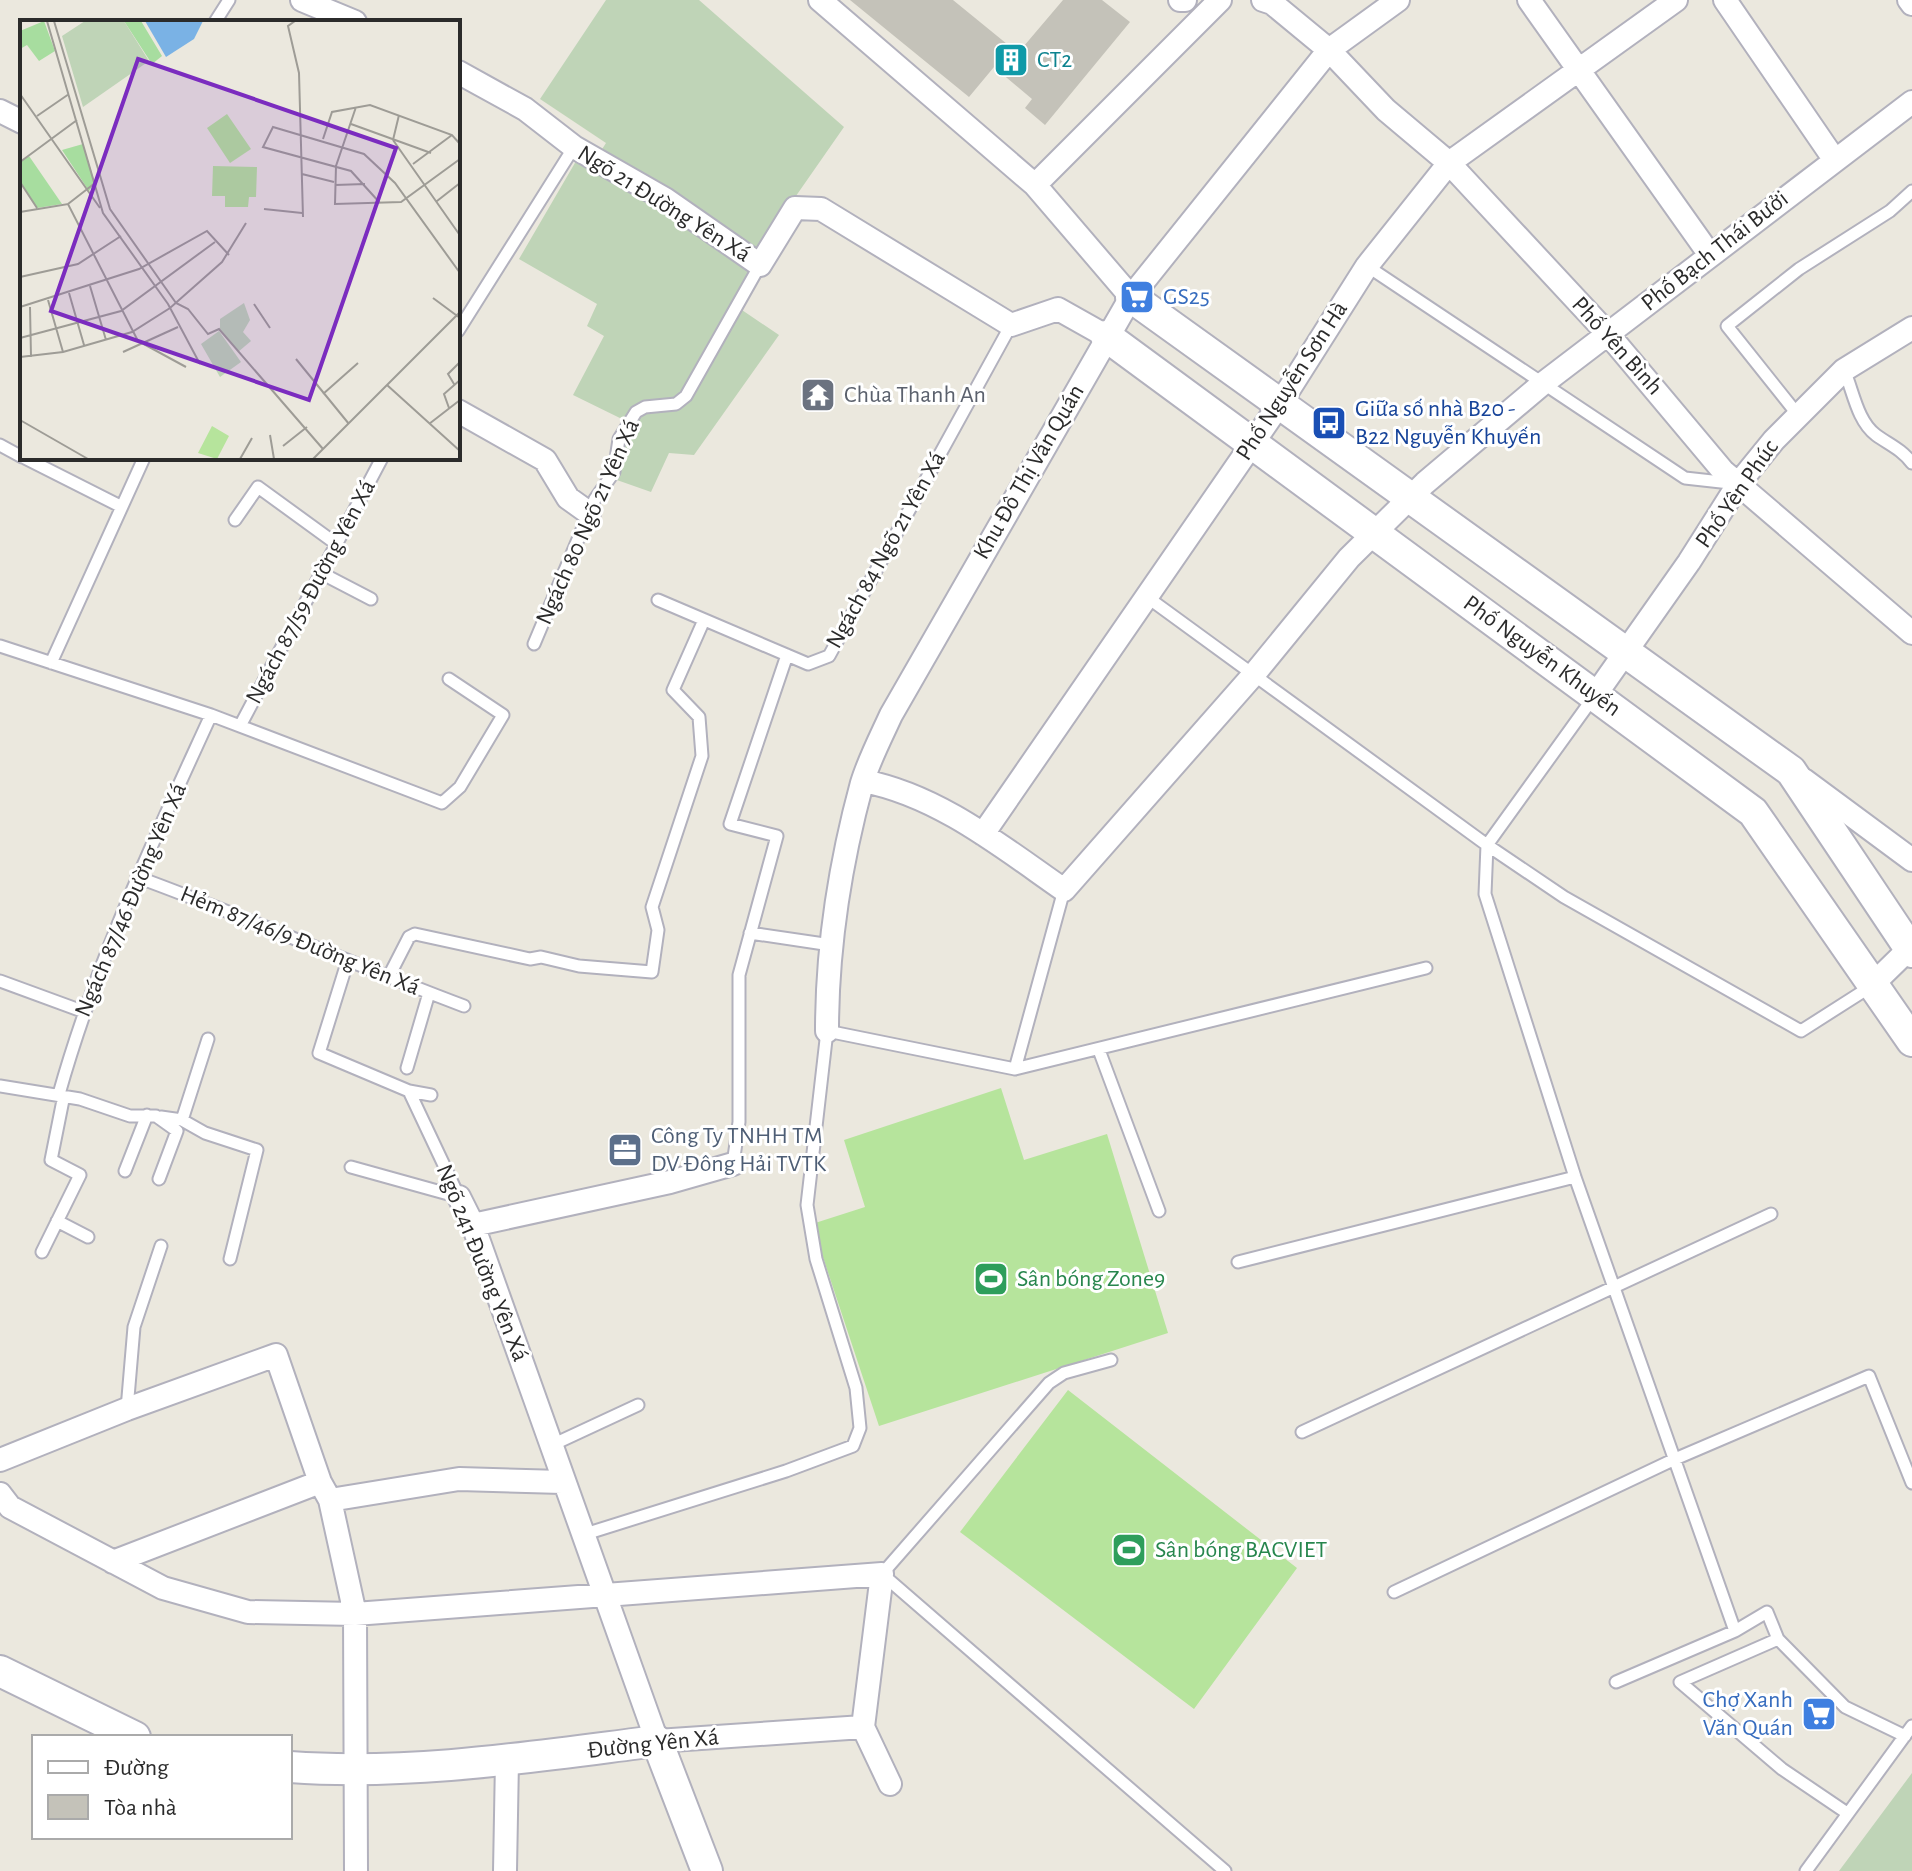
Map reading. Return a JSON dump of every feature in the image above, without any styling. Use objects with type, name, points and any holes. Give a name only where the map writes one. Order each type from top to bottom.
[{"type":"street","points":[[302,0],[350,20]]},
{"type":"street","points":[[820,0],[1035,185],[1131,297],[1279,405],[1412,496],[1912,860]]},
{"type":"street","points":[[1035,185],[1220,0]]},
{"type":"street","name":"Phố Yên Bình","points":[[1263,0],[1272,3],[1329,50],[1386,110],[1449,163],[1608,334],[1723,471],[1912,633]]},
{"type":"street","name":"Khu Đô Thị Văn Quán","points":[[827,1031],[831,945],[837,900],[863,781],[891,715],[1131,297],[1329,50],[1398,0]]},
{"type":"street","points":[[1529,0],[1710,255]]},
{"type":"street","name":"Phố Nguyễn Sơn Hà","points":[[983,834],[1252,445],[1367,266],[1449,163],[1676,0]]},
{"type":"street","points":[[1725,0],[1834,159]]},
{"type":"street","name":"Ngõ 21 Đường Yên Xá","points":[[460,73],[525,109],[574,147],[665,199],[760,265],[795,208],[821,209],[1011,325]]},
{"type":"street","name":"Phố Bạch Thái Bưởi","points":[[1064,890],[1255,673],[1349,558],[1412,496],[1541,385],[1912,102]]},
{"type":"street","points":[[0,111],[20,121]]},
{"type":"street","points":[[1011,325],[1058,309],[1106,336]]},
{"type":"street","name":"Phố Yên Phúc","points":[[1596,694],[1689,562],[1739,483],[1798,415],[1844,370],[1912,328]]},
{"type":"street","name":"Phố Nguyễn Khuyến","points":[[1106,336],[1753,812],[1912,1041]]},
{"type":"street","points":[[460,412],[545,460],[568,498],[589,513]]},
{"type":"street","points":[[1791,771],[1912,949],[1871,986]]},
{"type":"street","points":[[863,781],[914,796],[983,834],[1064,890]]},
{"type":"street","points":[[473,1225],[670,1182],[733,1164]]},
{"type":"street","name":"Ngõ 241 Đường Yên Xá","points":[[459,1197],[473,1225],[552,1445],[562,1482],[607,1596],[657,1741]]},
{"type":"street","points":[[0,1460],[127,1409],[276,1355],[325,1491],[355,1614],[356,1871]]},
{"type":"street","points":[[113,1562],[325,1491],[459,1479],[562,1482]]},
{"type":"street","points":[[0,1494],[10,1507],[163,1588],[248,1612],[355,1614],[882,1574],[863,1727],[890,1784]]},
{"type":"street","points":[[0,1671],[131,1735]]},
{"type":"street","name":"Đường Yên Xá","points":[[292,1767],[357,1769],[507,1760],[657,1741],[863,1727]]},
{"type":"street","points":[[657,1741],[702,1869]]},
{"type":"street","points":[[505,1871],[507,1760]]},
{"type":"lane","points":[[216,20],[229,0]]},
{"type":"lane","points":[[460,328],[574,147]]},
{"type":"lane","points":[[1798,415],[1727,326],[1799,269],[1890,211],[1912,191]]},
{"type":"lane","name":"Ngách 80 Ngõ 21 Yên Xá","points":[[534,644],[589,513],[614,472],[619,439],[636,412],[645,407],[676,404],[686,396],[760,265]]},
{"type":"lane","points":[[1367,266],[1541,385],[1685,478],[1739,483]]},
{"type":"lane","name":"Ngách 84 Ngõ 21 Yên Xá","points":[[658,600],[808,664],[829,656],[1011,325]]},
{"type":"lane","points":[[1844,370],[1851,395],[1874,434],[1899,447],[1912,463]]},
{"type":"lane","points":[[0,445],[20,455]]},
{"type":"lane","points":[[29,460],[120,506]]},
{"type":"lane","points":[[51,663],[143,460]]},
{"type":"lane","name":"Ngách 87/59 Đường Yên Xá","points":[[240,726],[381,460]]},
{"type":"lane","points":[[235,520],[258,487],[335,543]]},
{"type":"lane","points":[[321,573],[371,599]]},
{"type":"lane","points":[[1147,597],[1487,845],[1564,897],[1801,1031],[1871,986]]},
{"type":"lane","points":[[388,978],[409,937],[415,934],[530,959],[541,957],[579,966],[652,972],[658,930],[652,907],[702,756],[699,717],[673,690],[704,620]]},
{"type":"lane","points":[[0,646],[211,715],[442,803],[460,787],[503,715],[449,679]]},
{"type":"lane","points":[[733,1164],[739,1122],[739,975],[777,836],[730,824],[787,655]]},
{"type":"lane","points":[[1596,694],[1487,845],[1485,894],[1575,1177],[1735,1631]]},
{"type":"lane","name":"Ngách 87/46 Đường Yên Xá","points":[[42,1252],[80,1175],[51,1160],[63,1100],[59,1094],[82,1011],[137,877],[211,715]]},
{"type":"lane","name":"Hẻm 87/46/9 Đường Yên Xá","points":[[137,877],[272,927],[347,963],[464,1006]]},
{"type":"lane","points":[[1015,1069],[1064,890]]},
{"type":"lane","points":[[750,933],[831,945]]},
{"type":"lane","points":[[347,963],[319,1053],[409,1091],[431,1095]]},
{"type":"lane","points":[[582,1535],[786,1471],[853,1446],[860,1428],[856,1388],[816,1259],[807,1205],[827,1031],[1015,1069],[1426,968]]},
{"type":"lane","points":[[0,981],[82,1011]]},
{"type":"lane","points":[[407,1068],[429,993]]},
{"type":"lane","points":[[182,1120],[208,1039]]},
{"type":"lane","points":[[1099,1050],[1159,1211]]},
{"type":"lane","points":[[0,1086],[59,1094],[130,1116],[182,1120],[205,1133],[257,1150],[230,1259]]},
{"type":"lane","name":"Ngõ 241 Đường Yên Xá","points":[[409,1091],[459,1197]]},
{"type":"lane","points":[[125,1171],[152,1116]]},
{"type":"lane","points":[[152,1116],[177,1131],[159,1179]]},
{"type":"lane","points":[[351,1167],[459,1197]]},
{"type":"lane","points":[[1238,1262],[1575,1177]]},
{"type":"lane","points":[[1302,1432],[1771,1214]]},
{"type":"lane","points":[[57,1221],[88,1237]]},
{"type":"lane","points":[[127,1409],[134,1327],[161,1246]]},
{"type":"lane","points":[[1111,1360],[1064,1373],[1049,1383],[882,1574],[1225,1871]]},
{"type":"lane","points":[[1394,1592],[1675,1459],[1869,1376],[1912,1483]]},
{"type":"lane","points":[[552,1445],[638,1405]]},
{"type":"lane","points":[[1616,1682],[1735,1631],[1767,1612],[1778,1639],[1845,1707],[1908,1731],[1806,1871]]},
{"type":"lane","points":[[1778,1639],[1680,1682],[1782,1769],[1847,1813]]},
{"type":"green space","points":[[606,0],[699,0],[844,127],[757,252],[638,170],[599,154],[606,143],[540,99]]},
{"type":"green space","points":[[579,156],[678,218],[751,269],[739,308],[779,335],[694,455],[669,453],[651,492],[614,479],[625,444],[626,421],[573,395],[604,336],[587,326],[597,304],[519,259]]},
{"type":"green space","name":"Sân bóng Zone9","points":[[1001,1088],[1024,1160],[1107,1134],[1168,1333],[879,1426],[812,1224],[865,1207],[844,1140]]},
{"type":"green space","name":"Sân bóng BACVIET","points":[[1068,1390],[1297,1568],[1194,1709],[960,1532]]},
{"type":"green space","points":[[1912,1773],[1912,1871],[1839,1871]]},
{"type":"building","name":"CT2","points":[[850,0],[953,0],[1018,53],[1063,0],[1102,0],[1130,22],[1045,125],[1025,108],[1032,99],[994,67],[969,97]]},
{"type":"place","name":"CT2","points":[[1011,60]]},
{"type":"place","name":"GS25","points":[[1137,297]]},
{"type":"place","name":"Chùa Thanh An","points":[[818,395]]},
{"type":"place","name":"Giữa số nhà B20 - B22 Nguyễn Khuyến","points":[[1329,423]]},
{"type":"place","name":"Công Ty TNHH TM DV Đông Hải TVTK","points":[[625,1150]]},
{"type":"place","name":"Sân bóng Zone9","points":[[991,1279]]},
{"type":"place","name":"Sân bóng BACVIET","points":[[1129,1550]]},
{"type":"place","name":"Chợ Xanh Văn Quán","points":[[1819,1714]]}]
